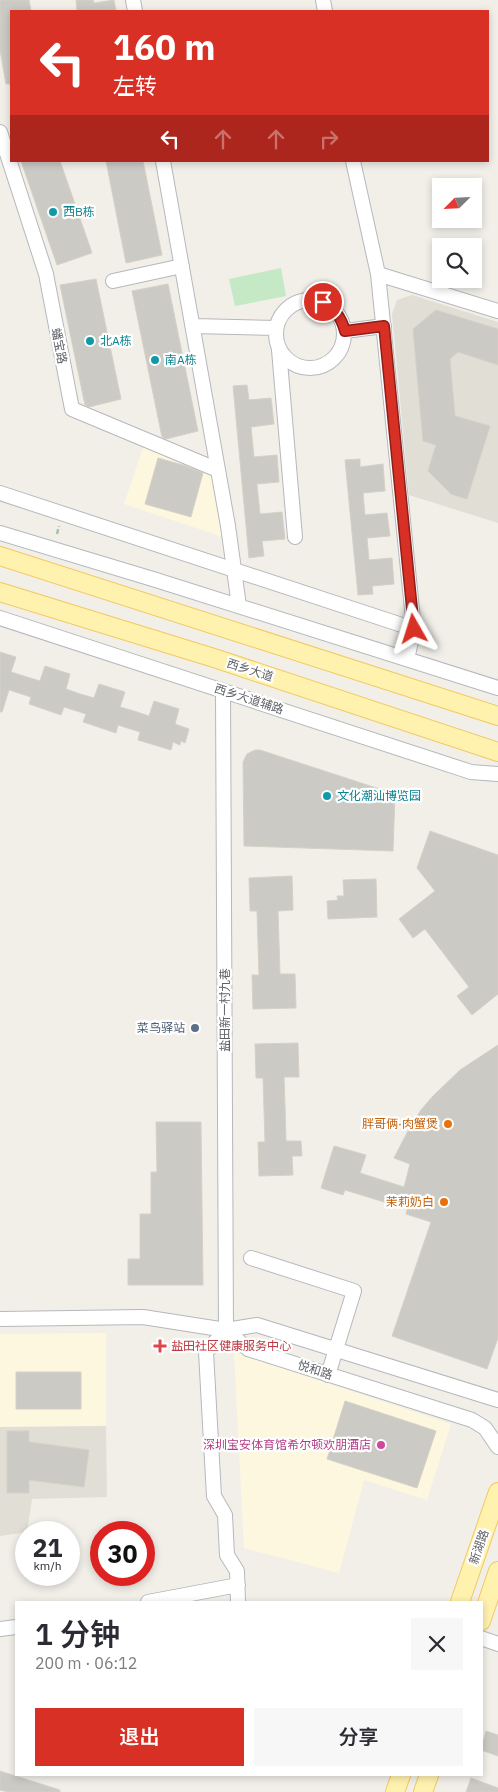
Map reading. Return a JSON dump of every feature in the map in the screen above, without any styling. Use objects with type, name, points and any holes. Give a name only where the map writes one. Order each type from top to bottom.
[{"type":"main road","points":[[0,556],[498,716]]},
{"type":"main road","name":"西乡大道","points":[[0,592],[214,658],[498,752]]},
{"type":"main road","name":"新湖路","points":[[460,1601],[498,1492]]},
{"type":"main road","name":"新湖路","points":[[483,1615],[498,1571]]},
{"type":"main road","points":[[395,1792],[400,1776]]},
{"type":"main road","points":[[423,1792],[428,1776]]},
{"type":"street","name":"蟠宝路","points":[[0,132],[46,274],[72,408],[75,411],[218,470]]},
{"type":"street","points":[[163,162],[218,470],[235,570],[239,606]]},
{"type":"street","points":[[354,162],[378,274],[384,326],[414,629],[408,659]]},
{"type":"street","points":[[113,281],[182,266]]},
{"type":"street","points":[[378,274],[498,311]]},
{"type":"street","points":[[279,349],[284,357],[294,365],[313,369],[320,368],[332,362],[339,354],[344,343],[345,331],[342,320],[333,308],[323,302],[301,301],[294,304],[280,316],[276,328],[295,537]]},
{"type":"street","points":[[193,326],[276,328]]},
{"type":"street","points":[[345,331],[384,326]]},
{"type":"street","points":[[0,493],[414,629]]},
{"type":"street","points":[[0,533],[498,688]]},
{"type":"street","name":"西乡大道辅路","points":[[0,618],[471,772],[498,774]]},
{"type":"street","name":"盐田新一村九巷","points":[[223,691],[226,1330]]},
{"type":"street","points":[[251,1258],[354,1291],[328,1375]]},
{"type":"street","points":[[0,1319],[143,1317],[226,1330]]},
{"type":"street","name":"悦和路","points":[[226,1330],[257,1324],[498,1400]]},
{"type":"street","points":[[226,1330],[206,1352],[214,1496],[225,1516],[227,1555],[237,1571],[238,1601]]},
{"type":"street","name":"悦和路","points":[[226,1330],[248,1350],[472,1420],[485,1428],[498,1447]]},
{"type":"street","points":[[153,1601],[238,1585]]},
{"type":"street","points":[[0,1629],[15,1626]]},
{"type":"street","points":[[483,1639],[498,1644]]},
{"type":"shaded area","points":[[412,295],[498,322],[498,523],[409,495],[392,314],[397,300]]},
{"type":"shaded area","points":[[145,442],[210,469],[223,537],[124,504]]},
{"type":"shaded area","points":[[106,1333],[106,1426],[0,1427],[0,1334]]},
{"type":"shaded area","points":[[234,1352],[451,1424],[427,1500],[364,1480],[339,1573],[244,1548]]},
{"type":"shaded area","points":[[106,1426],[107,1497],[32,1499],[29,1521],[15,1521],[15,1534],[0,1536],[0,1427]]},
{"type":"green space","points":[[281,268],[286,296],[235,306],[229,279]]},
{"type":"building","points":[[0,0],[29,0],[31,10],[10,10],[10,84],[6,84],[0,50]]},
{"type":"building","points":[[76,0],[93,0],[94,3],[114,0],[116,10],[77,10]]},
{"type":"building","name":"西B栋","points":[[21,162],[60,162],[92,253],[57,265]]},
{"type":"building","points":[[106,162],[143,162],[162,255],[126,263]]},
{"type":"building","name":"北A栋","points":[[96,279],[121,399],[89,407],[85,405],[60,285]]},
{"type":"building","name":"南A栋","points":[[168,284],[198,431],[166,439],[162,437],[132,291]]},
{"type":"building","points":[[436,310],[498,329],[498,365],[458,352],[450,359],[455,416],[490,426],[467,499],[451,494],[428,471],[436,445],[423,441],[413,329]]},
{"type":"building","points":[[247,385],[249,400],[271,398],[274,424],[251,427],[254,457],[277,455],[279,482],[257,484],[260,514],[282,512],[285,539],[262,541],[264,556],[249,558],[233,386]]},
{"type":"building","points":[[158,458],[203,473],[191,517],[145,504]]},
{"type":"building","points":[[360,459],[360,467],[383,464],[385,491],[363,493],[365,515],[387,513],[390,536],[367,538],[369,560],[392,558],[394,584],[372,586],[373,594],[358,595],[345,460]]},
{"type":"building","points":[[0,652],[16,657],[11,672],[40,681],[45,666],[70,674],[66,689],[80,694],[94,698],[99,684],[125,692],[120,707],[149,716],[154,701],[179,709],[175,724],[189,729],[185,743],[181,741],[180,745],[173,742],[171,750],[138,740],[140,732],[118,725],[116,733],[83,722],[86,714],[64,707],[61,715],[29,704],[31,697],[9,690],[2,712],[0,712]]},
{"type":"building","points":[[255,750],[395,794],[393,851],[244,846],[243,762],[247,754]]},
{"type":"building","points":[[430,831],[498,855],[498,994],[472,1015],[457,996],[469,987],[425,929],[413,938],[399,919],[435,891],[417,868]]},
{"type":"building","points":[[292,876],[293,910],[278,911],[280,974],[295,974],[296,1008],[253,1009],[252,975],[259,975],[257,911],[250,911],[249,878]]},
{"type":"building","points":[[376,879],[377,917],[328,919],[327,901],[338,900],[337,896],[344,896],[343,880]]},
{"type":"building","points":[[298,1043],[299,1077],[284,1077],[286,1141],[301,1141],[302,1156],[292,1156],[293,1175],[259,1176],[258,1142],[265,1142],[263,1078],[256,1078],[255,1044]]},
{"type":"building","points":[[498,1045],[498,1338],[487,1369],[392,1336],[431,1222],[406,1214],[407,1209],[345,1190],[343,1195],[321,1188],[334,1146],[366,1155],[360,1173],[404,1187],[410,1164],[394,1158],[411,1125],[433,1096],[460,1070]]},
{"type":"building","points":[[156,1122],[201,1122],[203,1285],[128,1285],[128,1259],[140,1259],[140,1214],[151,1214],[151,1172],[157,1172]]},
{"type":"building","points":[[16,1372],[81,1372],[81,1409],[16,1409]]},
{"type":"building","points":[[345,1401],[436,1431],[417,1488],[327,1459]]},
{"type":"building","points":[[7,1431],[29,1431],[29,1442],[89,1450],[84,1487],[29,1480],[29,1493],[7,1493]]},
{"type":"building","points":[[486,1731],[498,1735],[498,1756],[483,1751]]},
{"type":"building","points":[[0,1771],[60,1790],[60,1792],[8,1792],[0,1790]]},
{"type":"building","points":[[471,1778],[498,1788],[498,1792],[466,1792]]},
{"type":"place","name":"西B栋","points":[[53,212]]},
{"type":"place","name":"北A栋","points":[[90,341]]},
{"type":"place","name":"南A栋","points":[[155,360]]},
{"type":"place","name":"文化潮汕博览园","points":[[327,796]]},
{"type":"place","name":"菜鸟驿站","points":[[195,1028]]},
{"type":"place","name":"胖哥俩·肉蟹煲","points":[[448,1124]]},
{"type":"place","name":"茉莉奶白","points":[[444,1202]]},
{"type":"place","name":"盐田社区健康服务中心","points":[[160,1346]]},
{"type":"place","name":"深圳宝安体育馆希尔顿欢朋酒店","points":[[381,1445]]},
{"type":"route","points":[[323,302],[333,308],[342,320],[345,331],[384,326],[414,629]]}]
